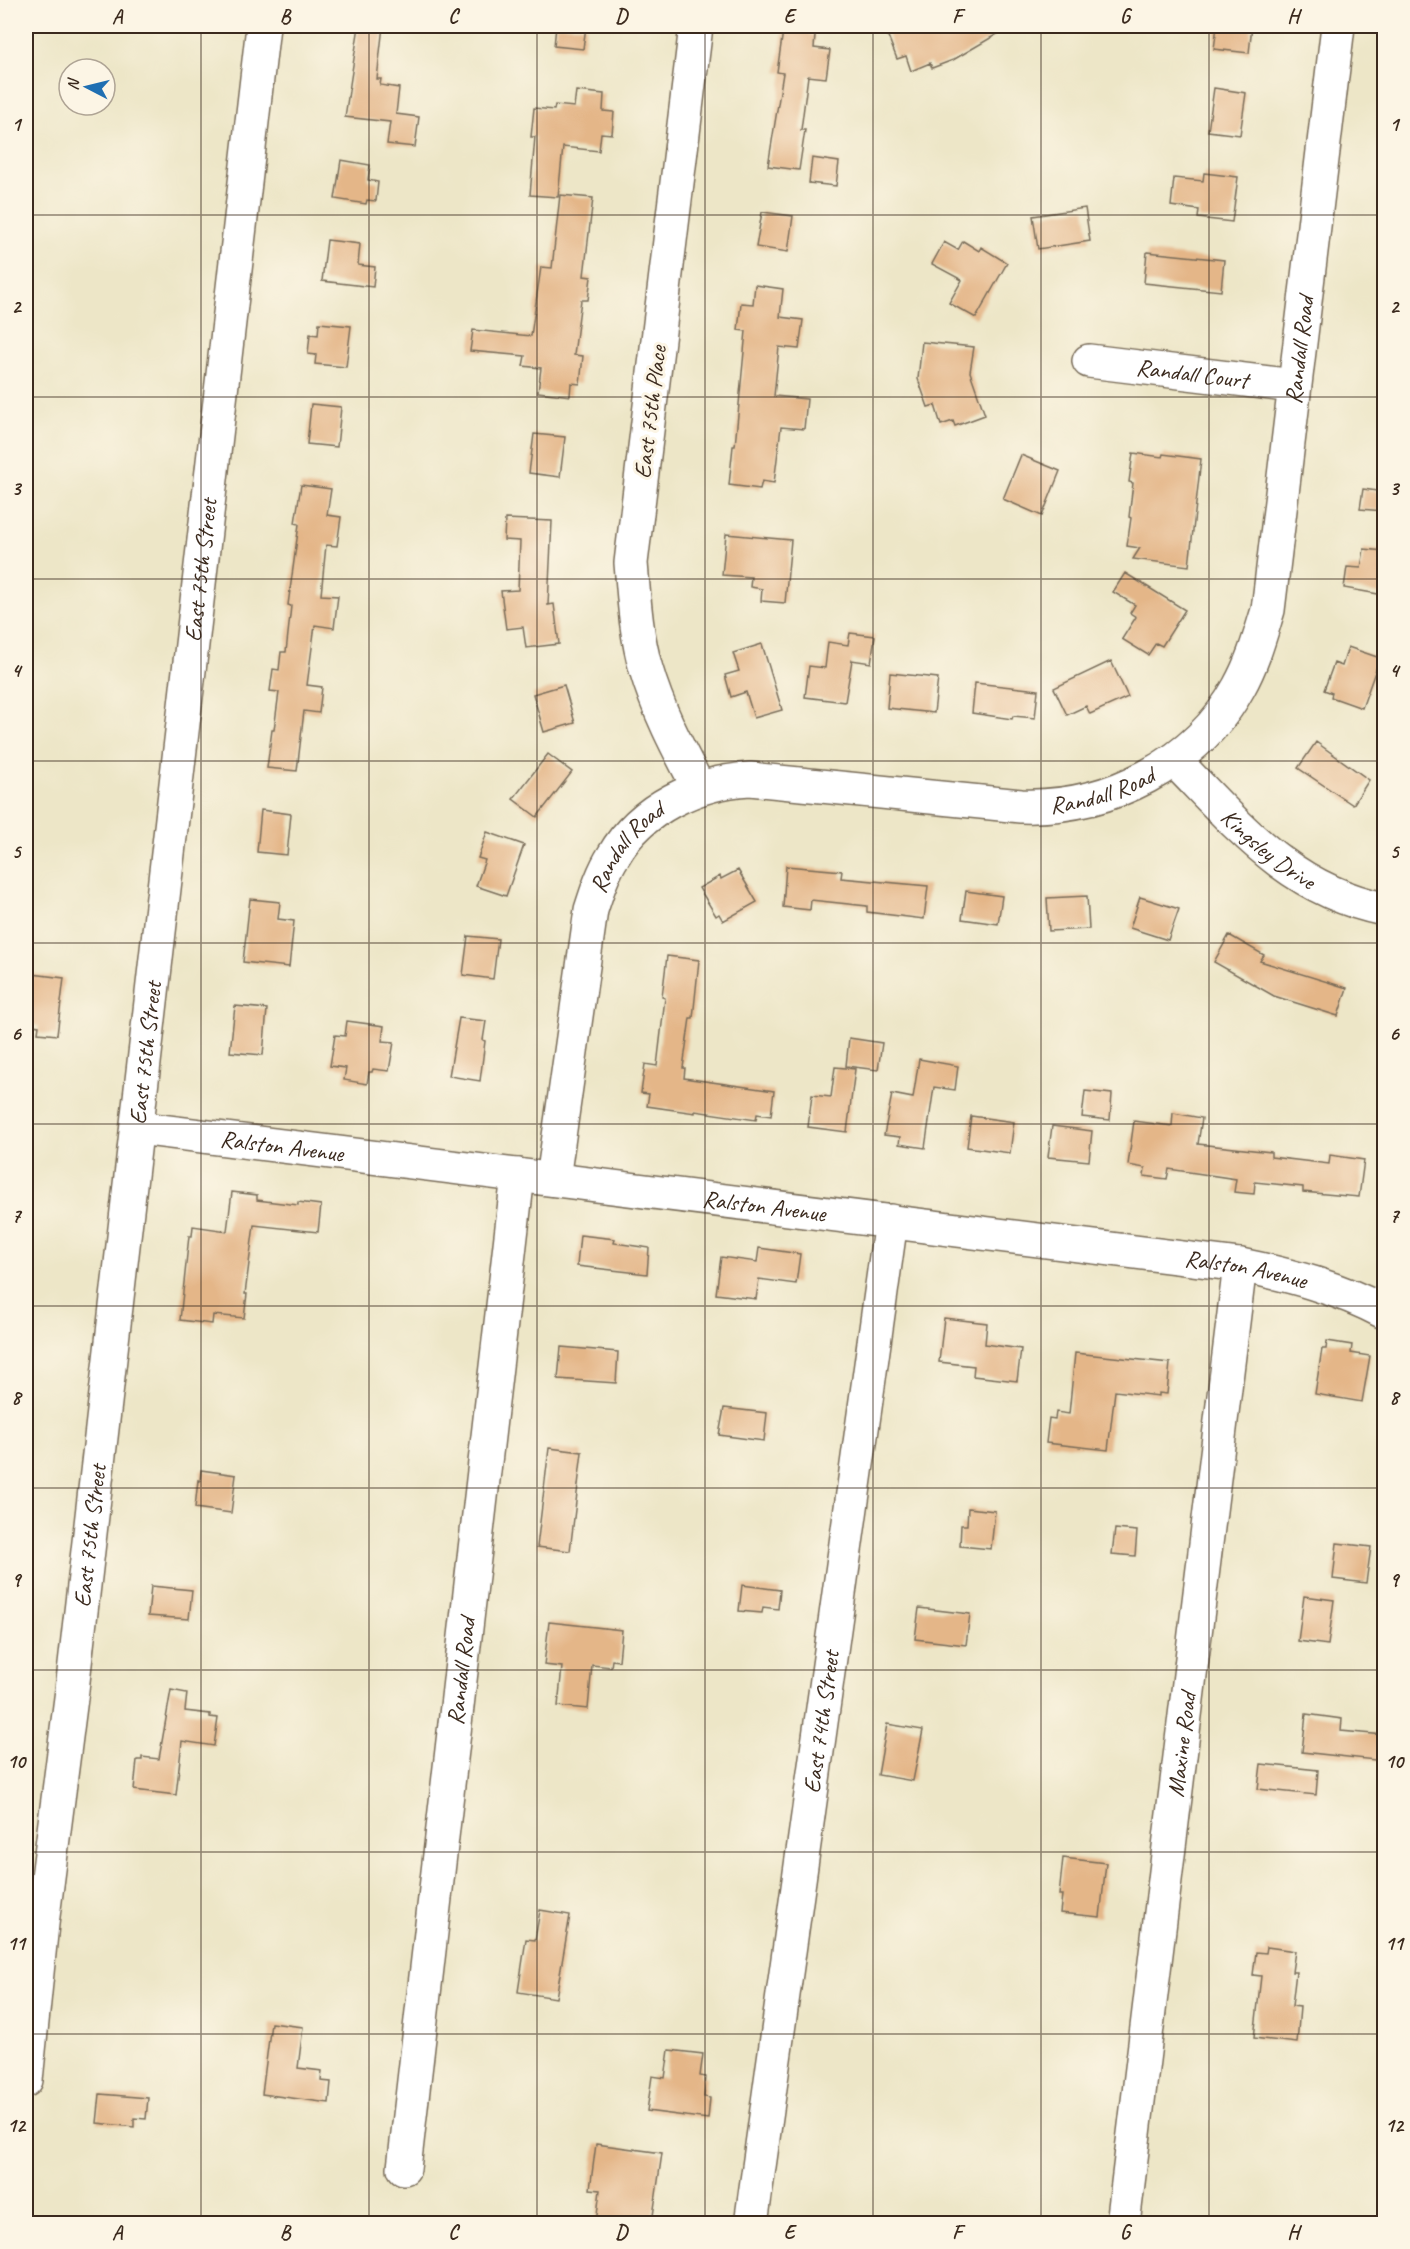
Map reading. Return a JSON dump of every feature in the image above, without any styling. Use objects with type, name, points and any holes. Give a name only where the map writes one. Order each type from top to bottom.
[{"type":"street","name":"East 75th Street","points":[[26,2080],[34,1923],[62,1772],[263,26]]},
{"type":"street","name":"East 75th Place","points":[[696,26],[632,563],[634,611],[646,669],[672,736],[699,788]]},
{"type":"street","name":"Randall Road","points":[[553,1179],[591,910],[598,886],[614,854],[656,810],[699,788],[728,781],[757,778],[1021,806],[1044,806],[1078,801],[1113,792],[1145,778],[1174,760],[1211,727],[1239,688],[1254,656],[1268,610],[1338,26]]},
{"type":"street","name":"Randall Court","points":[[1089,361],[1294,386]]},
{"type":"street","name":"Kingsley Drive","points":[[1174,760],[1256,843],[1284,866],[1337,895],[1384,909]]},
{"type":"street","name":"Ralston Avenue","points":[[137,1128],[1240,1265],[1307,1280],[1384,1312]]},
{"type":"street","name":"Randall Road","points":[[404,2168],[518,1175]]},
{"type":"street","name":"East 74th Street","points":[[751,2223],[891,1221]]},
{"type":"street","name":"Maxine Road","points":[[1123,2223],[1240,1265]]},
{"type":"street","points":[[26,1868],[43,1839],[58,1792]]},
{"type":"building","points":[[359,26],[383,26],[377,79],[381,79],[380,85],[399,88],[396,114],[419,117],[415,147],[387,144],[390,122],[345,117]]},
{"type":"building","points":[[556,26],[586,26],[583,49],[554,46]]},
{"type":"building","points":[[789,26],[810,26],[809,35],[815,35],[814,48],[830,50],[826,78],[808,76],[801,130],[805,130],[799,170],[768,166],[783,73],[777,72],[783,31],[788,31]]},
{"type":"building","points":[[884,26],[1011,26],[953,60],[932,68],[930,63],[911,71],[906,56],[897,59]]},
{"type":"building","points":[[1217,26],[1252,26],[1249,53],[1214,49]]},
{"type":"building","points":[[1214,88],[1246,93],[1240,135],[1208,131]]},
{"type":"building","points":[[576,91],[604,94],[603,111],[614,112],[612,134],[601,133],[599,151],[563,147],[558,197],[530,195],[535,137],[531,137],[534,108],[554,110],[555,105],[574,107]]},
{"type":"building","points":[[812,158],[839,162],[836,186],[809,183]]},
{"type":"building","points":[[341,160],[370,165],[368,180],[378,182],[376,201],[367,200],[366,204],[335,199]]},
{"type":"building","points":[[1204,173],[1238,177],[1232,222],[1198,218],[1199,210],[1171,206],[1174,178],[1203,181]]},
{"type":"building","points":[[560,195],[593,198],[584,276],[591,277],[588,300],[581,300],[574,355],[583,356],[580,384],[571,383],[570,396],[538,392],[541,368],[523,366],[525,356],[470,351],[473,330],[531,336],[541,267],[552,268]]},
{"type":"building","points":[[1085,208],[1090,241],[1038,249],[1033,216]]},
{"type":"building","points":[[762,212],[793,216],[788,252],[756,247]]},
{"type":"building","points":[[327,240],[360,244],[358,265],[375,267],[373,287],[322,281]]},
{"type":"building","points":[[963,241],[979,251],[981,247],[1007,263],[976,318],[949,303],[962,280],[932,264],[944,242],[958,250]]},
{"type":"building","points":[[1147,252],[1224,260],[1221,291],[1144,283]]},
{"type":"building","points":[[755,285],[783,289],[780,317],[803,320],[799,349],[779,347],[774,396],[807,399],[804,429],[781,427],[774,483],[762,481],[760,489],[729,485],[746,331],[738,330],[741,303],[753,304]]},
{"type":"building","points":[[319,323],[351,326],[346,367],[315,364],[316,355],[308,354],[310,334],[318,335]]},
{"type":"building","points":[[922,342],[974,347],[970,372],[985,415],[955,426],[953,421],[941,425],[935,405],[928,407],[918,379]]},
{"type":"building","points":[[311,404],[341,407],[337,447],[307,444]]},
{"type":"building","points":[[534,434],[565,437],[560,477],[529,473]]},
{"type":"building","points":[[1133,453],[1201,459],[1189,566],[1133,559],[1140,548],[1127,546],[1131,518],[1129,517],[1133,483],[1129,482]]},
{"type":"building","points":[[1021,455],[1060,471],[1042,516],[1003,499]]},
{"type":"building","points":[[301,485],[331,489],[327,515],[341,517],[337,546],[326,545],[321,595],[338,596],[334,628],[315,625],[307,685],[322,687],[319,713],[304,711],[297,771],[267,768],[279,692],[270,691],[273,669],[279,670],[281,652],[286,652],[291,606],[288,605],[299,524],[295,523]]},
{"type":"building","points":[[1363,489],[1384,492],[1384,511],[1360,509]]},
{"type":"building","points":[[505,519],[552,521],[548,605],[554,604],[559,644],[526,648],[523,627],[506,629],[501,591],[518,590],[520,541],[504,540]]},
{"type":"building","points":[[726,534],[791,540],[785,603],[761,601],[762,589],[750,587],[751,577],[722,575]]},
{"type":"building","points":[[1364,549],[1384,551],[1384,595],[1344,588],[1347,567],[1361,568]]},
{"type":"building","points":[[1125,573],[1185,610],[1162,646],[1156,643],[1148,655],[1122,639],[1136,617],[1130,613],[1135,605],[1113,592]]},
{"type":"building","points":[[850,633],[875,636],[871,663],[852,660],[845,702],[805,697],[809,666],[825,668],[828,642],[848,645]]},
{"type":"building","points":[[762,644],[782,710],[754,718],[746,692],[731,697],[725,675],[739,671],[733,653]]},
{"type":"building","points":[[1348,647],[1380,658],[1362,708],[1331,697],[1332,693],[1324,690],[1334,663],[1342,666]]},
{"type":"building","points":[[1111,661],[1128,697],[1090,714],[1086,706],[1067,715],[1054,688]]},
{"type":"building","points":[[890,673],[938,678],[934,713],[887,708]]},
{"type":"building","points":[[975,683],[1038,690],[1035,718],[1013,716],[1012,719],[972,713]]},
{"type":"building","points":[[564,685],[575,723],[544,732],[533,694]]},
{"type":"building","points":[[1316,742],[1369,780],[1353,805],[1298,768]]},
{"type":"building","points":[[548,754],[572,772],[537,817],[513,799]]},
{"type":"building","points":[[261,810],[291,814],[287,855],[257,852]]},
{"type":"building","points":[[487,832],[524,845],[506,896],[476,886],[485,860],[478,858]]},
{"type":"building","points":[[786,866],[842,871],[841,878],[928,886],[924,919],[867,912],[867,906],[811,900],[810,910],[783,907]]},
{"type":"building","points":[[738,870],[757,902],[723,921],[719,914],[716,916],[699,888],[720,876],[721,879]]},
{"type":"building","points":[[966,891],[1002,896],[998,924],[962,919]]},
{"type":"building","points":[[1087,896],[1089,929],[1049,931],[1047,898]]},
{"type":"building","points":[[1140,897],[1179,909],[1168,940],[1130,928]]},
{"type":"building","points":[[250,899],[280,902],[278,919],[294,921],[289,967],[243,962]]},
{"type":"building","points":[[1229,935],[1264,955],[1260,961],[1347,988],[1338,1016],[1274,996],[1214,962]]},
{"type":"building","points":[[468,936],[498,939],[493,979],[463,975]]},
{"type":"building","points":[[667,956],[699,960],[693,1018],[690,1018],[683,1068],[685,1068],[684,1078],[774,1091],[771,1116],[757,1114],[756,1120],[647,1106],[649,1094],[641,1093],[645,1064],[657,1066],[665,998],[662,997]]},
{"type":"building","points":[[32,974],[64,978],[57,1035],[38,1033],[39,1026],[26,1024]]},
{"type":"building","points":[[235,1006],[267,1009],[263,1055],[230,1052]]},
{"type":"building","points":[[459,1018],[486,1021],[480,1081],[449,1076]]},
{"type":"building","points":[[347,1021],[384,1026],[382,1041],[394,1042],[389,1071],[373,1069],[369,1072],[367,1084],[344,1080],[346,1068],[330,1066],[335,1035],[345,1036]]},
{"type":"building","points":[[849,1038],[882,1043],[878,1070],[846,1066]]},
{"type":"building","points":[[919,1059],[958,1066],[955,1090],[934,1087],[925,1148],[899,1144],[900,1137],[884,1135],[892,1094],[913,1098]]},
{"type":"building","points":[[835,1067],[855,1069],[847,1132],[808,1127],[812,1095],[831,1097]]},
{"type":"building","points":[[1085,1091],[1112,1094],[1110,1120],[1082,1117]]},
{"type":"building","points":[[1173,1113],[1202,1118],[1198,1144],[1271,1152],[1271,1157],[1329,1164],[1330,1155],[1364,1160],[1359,1197],[1303,1192],[1303,1187],[1255,1182],[1254,1194],[1234,1192],[1236,1179],[1169,1169],[1167,1179],[1144,1176],[1145,1168],[1128,1165],[1134,1121],[1172,1126]]},
{"type":"building","points":[[971,1116],[1014,1122],[1010,1153],[967,1147]]},
{"type":"building","points":[[1052,1126],[1092,1131],[1089,1161],[1048,1157]]},
{"type":"building","points":[[232,1192],[257,1195],[257,1200],[321,1205],[318,1232],[254,1225],[244,1318],[213,1315],[212,1324],[180,1320],[189,1236],[192,1236],[193,1226],[227,1231]]},
{"type":"building","points":[[580,1235],[615,1239],[614,1243],[649,1248],[647,1274],[577,1266]]},
{"type":"building","points":[[759,1248],[800,1254],[796,1284],[759,1279],[756,1299],[716,1294],[721,1257],[757,1262]]},
{"type":"building","points":[[944,1318],[987,1323],[985,1344],[1021,1349],[1017,1381],[973,1376],[974,1366],[939,1362]]},
{"type":"building","points":[[1327,1341],[1352,1345],[1351,1353],[1370,1356],[1362,1402],[1315,1394],[1322,1349],[1326,1349]]},
{"type":"building","points":[[561,1347],[618,1352],[616,1383],[558,1379]]},
{"type":"building","points":[[1075,1353],[1170,1363],[1167,1394],[1159,1393],[1159,1396],[1115,1391],[1108,1450],[1046,1443],[1049,1418],[1055,1419],[1056,1412],[1069,1414]]},
{"type":"building","points":[[724,1408],[767,1413],[764,1441],[719,1435]]},
{"type":"building","points":[[549,1448],[582,1452],[570,1551],[537,1547]]},
{"type":"building","points":[[201,1470],[236,1475],[231,1513],[195,1508]]},
{"type":"building","points":[[968,1508],[995,1511],[991,1549],[960,1546],[961,1525],[967,1525]]},
{"type":"building","points":[[1115,1529],[1137,1531],[1135,1556],[1112,1554]]},
{"type":"building","points":[[1337,1543],[1371,1547],[1366,1583],[1333,1579]]},
{"type":"building","points":[[742,1585],[780,1590],[778,1609],[763,1607],[762,1613],[739,1611]]},
{"type":"building","points":[[151,1586],[192,1590],[189,1619],[148,1616]]},
{"type":"building","points":[[1304,1596],[1334,1600],[1328,1645],[1298,1641]]},
{"type":"building","points":[[919,1608],[970,1614],[966,1645],[915,1639]]},
{"type":"building","points":[[549,1622],[622,1630],[619,1661],[612,1660],[611,1667],[592,1665],[588,1709],[558,1706],[562,1667],[544,1665]]},
{"type":"building","points":[[171,1690],[187,1693],[185,1711],[210,1714],[210,1717],[218,1718],[214,1746],[182,1741],[176,1795],[134,1790],[137,1760],[142,1760],[142,1757],[159,1759]]},
{"type":"building","points":[[1306,1714],[1342,1719],[1341,1731],[1384,1735],[1384,1761],[1302,1752]]},
{"type":"building","points":[[887,1724],[923,1730],[913,1781],[878,1775]]},
{"type":"building","points":[[1261,1764],[1318,1770],[1316,1795],[1258,1789]]},
{"type":"building","points":[[1063,1858],[1106,1863],[1100,1917],[1060,1913],[1062,1895],[1059,1895]]},
{"type":"building","points":[[540,1910],[570,1915],[556,1998],[518,1992],[526,1939],[535,1940]]},
{"type":"building","points":[[1267,1947],[1295,1951],[1292,1972],[1296,1972],[1292,2006],[1300,2007],[1297,2043],[1254,2038],[1261,1976],[1253,1975],[1256,1952],[1266,1953]]},
{"type":"building","points":[[271,2023],[303,2027],[298,2068],[322,2071],[321,2081],[331,2082],[329,2103],[262,2094]]},
{"type":"building","points":[[669,2050],[703,2054],[700,2076],[706,2077],[704,2097],[710,2098],[708,2119],[647,2111],[652,2076],[665,2078]]},
{"type":"building","points":[[100,2094],[148,2098],[146,2119],[134,2118],[134,2127],[97,2123]]},
{"type":"building","points":[[596,2144],[662,2153],[652,2223],[596,2223],[600,2190],[590,2189]]}]
